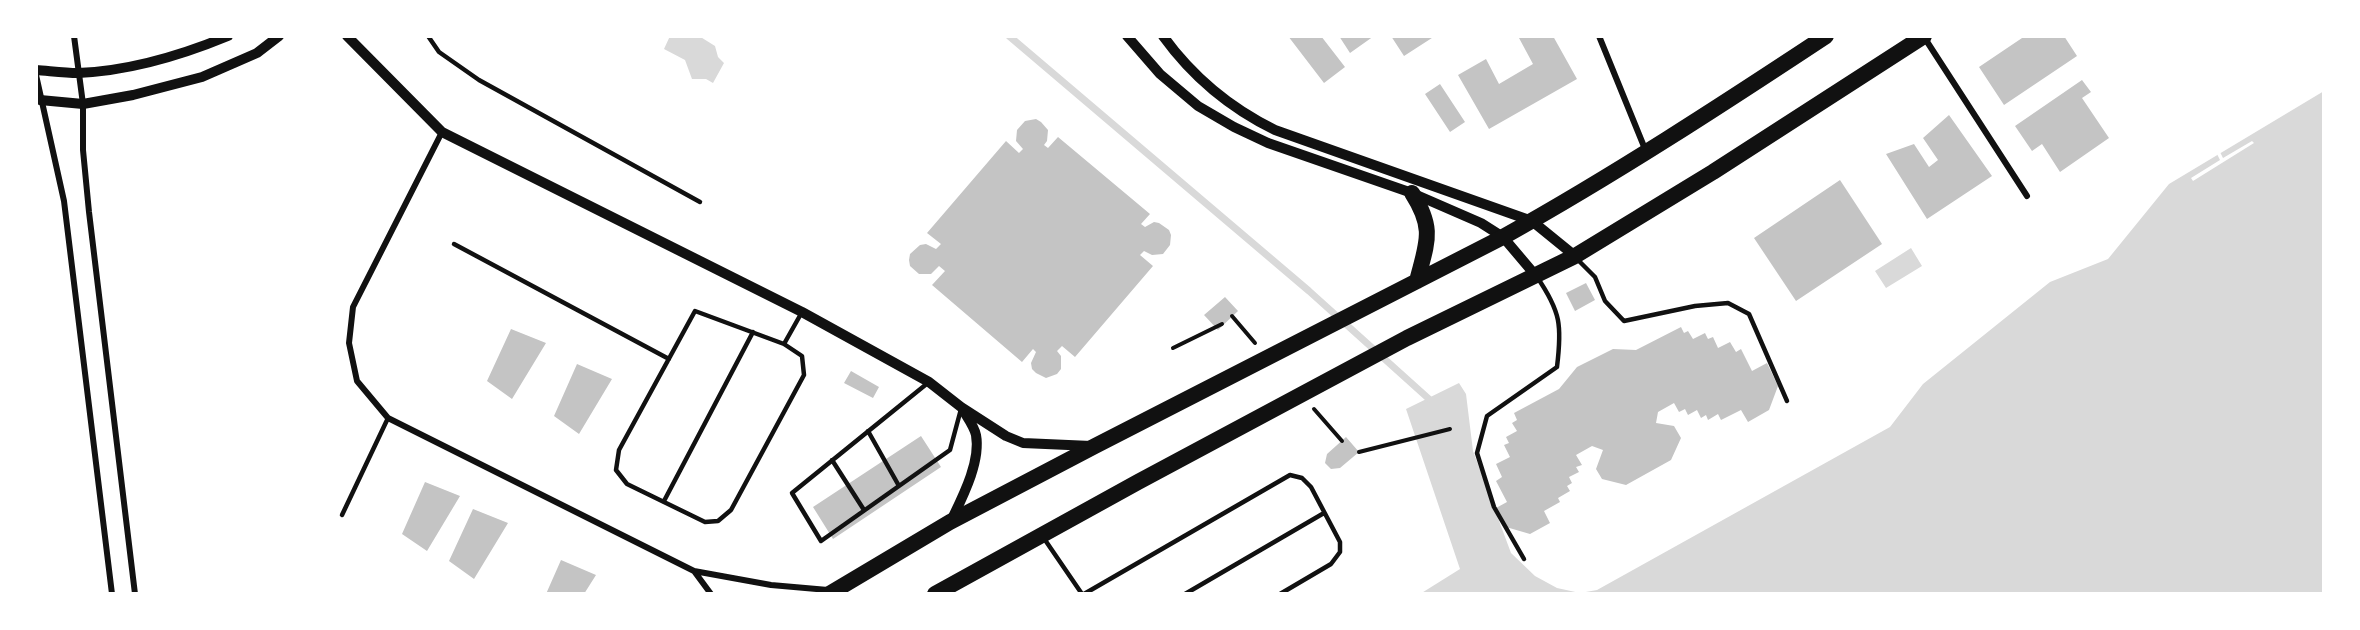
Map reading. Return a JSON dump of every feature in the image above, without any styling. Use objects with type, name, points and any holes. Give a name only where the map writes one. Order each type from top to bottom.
[{"type":"highway","points":[[832,592],[950,522],[1532,221],[1647,153],[1826,36]]},
{"type":"highway","points":[[935,594],[1407,338],[1575,256],[1713,172],[1924,36]]},
{"type":"highway","points":[[1412,193],[1424,211],[1428,233],[1426,252],[1417,281]]},
{"type":"street","points":[[74,36],[84,104],[84,160],[135,594]]},
{"type":"street","points":[[36,70],[78,73],[122,68],[190,52],[228,36]]},
{"type":"street","points":[[38,99],[84,104],[133,95],[202,77],[258,52],[279,36]]},
{"type":"street","points":[[347,36],[442,132],[802,312],[928,382],[1006,436],[1023,443],[1095,446]]},
{"type":"street","points":[[1127,36],[1160,74],[1198,106],[1268,143],[1412,193],[1481,223],[1503,237],[1536,276]]},
{"type":"street","points":[[1163,36],[1207,85],[1228,103],[1258,122],[1532,221],[1575,256]]},
{"type":"street","points":[[1599,36],[1647,153]]},
{"type":"street","points":[[1924,36],[2027,196]]},
{"type":"street","points":[[36,75],[38,99],[64,201],[112,594]]},
{"type":"street","points":[[442,132],[353,307],[349,343],[357,381],[388,418],[694,571],[771,585],[794,585],[832,592]]},
{"type":"street","points":[[950,522],[965,493],[975,457],[976,436],[961,407]]},
{"type":"street","points":[[694,571],[711,594]]},
{"type":"lane","points":[[428,36],[439,52],[479,80],[700,202]]},
{"type":"lane","points":[[454,244],[669,359]]},
{"type":"lane","points":[[1575,256],[1595,277],[1605,301],[1624,321],[1695,306],[1728,303],[1749,314],[1787,400]]},
{"type":"lane","points":[[1524,559],[1494,507],[1477,453],[1487,416],[1557,367],[1561,339],[1558,314],[1553,300],[1536,276]]},
{"type":"lane","points":[[695,311],[753,332],[784,344],[802,356],[804,375],[730,510],[718,521],[705,522],[627,483],[616,470],[619,450],[695,311]]},
{"type":"lane","points":[[784,344],[802,312]]},
{"type":"lane","points":[[664,501],[753,332]]},
{"type":"lane","points":[[928,382],[792,494],[821,541],[950,450],[961,407]]},
{"type":"lane","points":[[342,515],[388,418]]},
{"type":"lane","points":[[868,432],[899,486]]},
{"type":"lane","points":[[832,460],[864,510]]},
{"type":"lane","points":[[1042,535],[1083,594],[1290,475],[1302,478],[1311,487],[1340,542],[1340,552],[1332,564],[1280,594]]},
{"type":"lane","points":[[1185,594],[1324,513]]},
{"type":"path","points":[[1173,348],[1222,324],[1219,328]]},
{"type":"path","points":[[1359,452],[1450,429]]},
{"type":"shaded area","points":[[670,36],[699,36],[715,46],[718,57],[724,63],[713,83],[706,79],[692,79],[685,60],[664,49]]},
{"type":"shaded area","points":[[2324,91],[2324,594],[1420,594],[1460,569],[1406,409],[1459,383],[1466,394],[1473,451],[1511,553],[1535,576],[1557,588],[1580,593],[1597,590],[1890,427],[1923,384],[2050,282],[2108,259],[2169,184]]},
{"type":"shaded area","points":[[1911,248],[1922,266],[1886,288],[1875,271]]},
{"type":"pier","points":[[2252,141],[2254,143],[2193,181],[2191,178],[2220,160],[2217,154],[2220,152],[2223,158]]},
{"type":"building","points":[[1288,36],[1321,36],[1345,67],[1324,83]]},
{"type":"building","points":[[1339,36],[1374,36],[1350,53]]},
{"type":"building","points":[[1391,36],[1435,36],[1404,56]]},
{"type":"building","points":[[1553,36],[1577,79],[1489,129],[1458,75],[1486,59],[1499,84],[1533,64],[1519,38]]},
{"type":"building","points":[[2025,36],[2064,36],[2077,56],[2004,105],[1979,67]]},
{"type":"building","points":[[2082,80],[2091,92],[2082,98],[2109,138],[2060,172],[2042,144],[2032,151],[2015,126]]},
{"type":"building","points":[[1440,84],[1465,122],[1450,132],[1425,94]]},
{"type":"building","points":[[1949,115],[1992,176],[1927,219],[1886,154],[1914,144],[1929,167],[1938,160],[1923,138]]},
{"type":"building","points":[[1036,119],[1048,130],[1047,141],[1044,145],[1048,148],[1058,137],[1150,214],[1141,224],[1145,227],[1154,222],[1159,223],[1169,230],[1171,235],[1170,245],[1163,254],[1152,255],[1144,251],[1140,255],[1153,266],[1075,357],[1062,346],[1057,351],[1061,356],[1061,369],[1057,374],[1046,378],[1032,369],[1031,363],[1036,352],[1033,349],[1022,362],[932,285],[945,271],[939,266],[931,274],[919,274],[910,266],[909,260],[910,254],[920,245],[926,244],[936,249],[941,244],[927,233],[1006,141],[1019,153],[1023,149],[1016,141],[1017,130],[1025,121]]},
{"type":"building","points":[[1840,180],[1882,244],[1796,301],[1754,238]]},
{"type":"building","points":[[1586,283],[1595,300],[1575,311],[1566,293]]},
{"type":"building","points":[[1225,297],[1238,311],[1218,330],[1204,315]]},
{"type":"building","points":[[1681,327],[1684,333],[1688,331],[1693,339],[1705,333],[1708,339],[1713,337],[1718,348],[1730,342],[1736,352],[1741,349],[1752,371],[1767,363],[1778,386],[1769,410],[1748,422],[1741,410],[1721,420],[1718,414],[1708,420],[1706,415],[1701,418],[1697,410],[1688,415],[1685,409],[1679,412],[1674,403],[1658,412],[1656,423],[1674,426],[1681,438],[1671,460],[1626,485],[1602,479],[1596,469],[1603,450],[1592,446],[1576,455],[1582,465],[1576,467],[1579,472],[1569,477],[1572,483],[1567,486],[1570,491],[1558,498],[1560,502],[1544,511],[1550,523],[1530,534],[1506,527],[1496,508],[1507,502],[1496,481],[1502,477],[1496,464],[1510,457],[1504,445],[1509,443],[1506,437],[1517,431],[1512,423],[1517,420],[1514,413],[1559,389],[1577,367],[1613,349],[1636,350]]},
{"type":"building","points":[[511,329],[546,343],[512,399],[487,381]]},
{"type":"building","points":[[577,364],[612,379],[579,434],[554,416]]},
{"type":"building","points":[[851,371],[879,387],[873,398],[844,383]]},
{"type":"building","points":[[921,436],[941,467],[833,539],[813,507]]},
{"type":"building","points":[[1346,437],[1359,452],[1340,468],[1331,469],[1325,463],[1327,454]]},
{"type":"building","points":[[425,482],[460,496],[427,551],[402,534]]},
{"type":"building","points":[[473,509],[508,523],[474,579],[449,561]]},
{"type":"building","points":[[561,560],[596,575],[584,594],[546,594]]},
{"type":"waterway","points":[[1009,36],[1309,291],[1429,399]]}]
